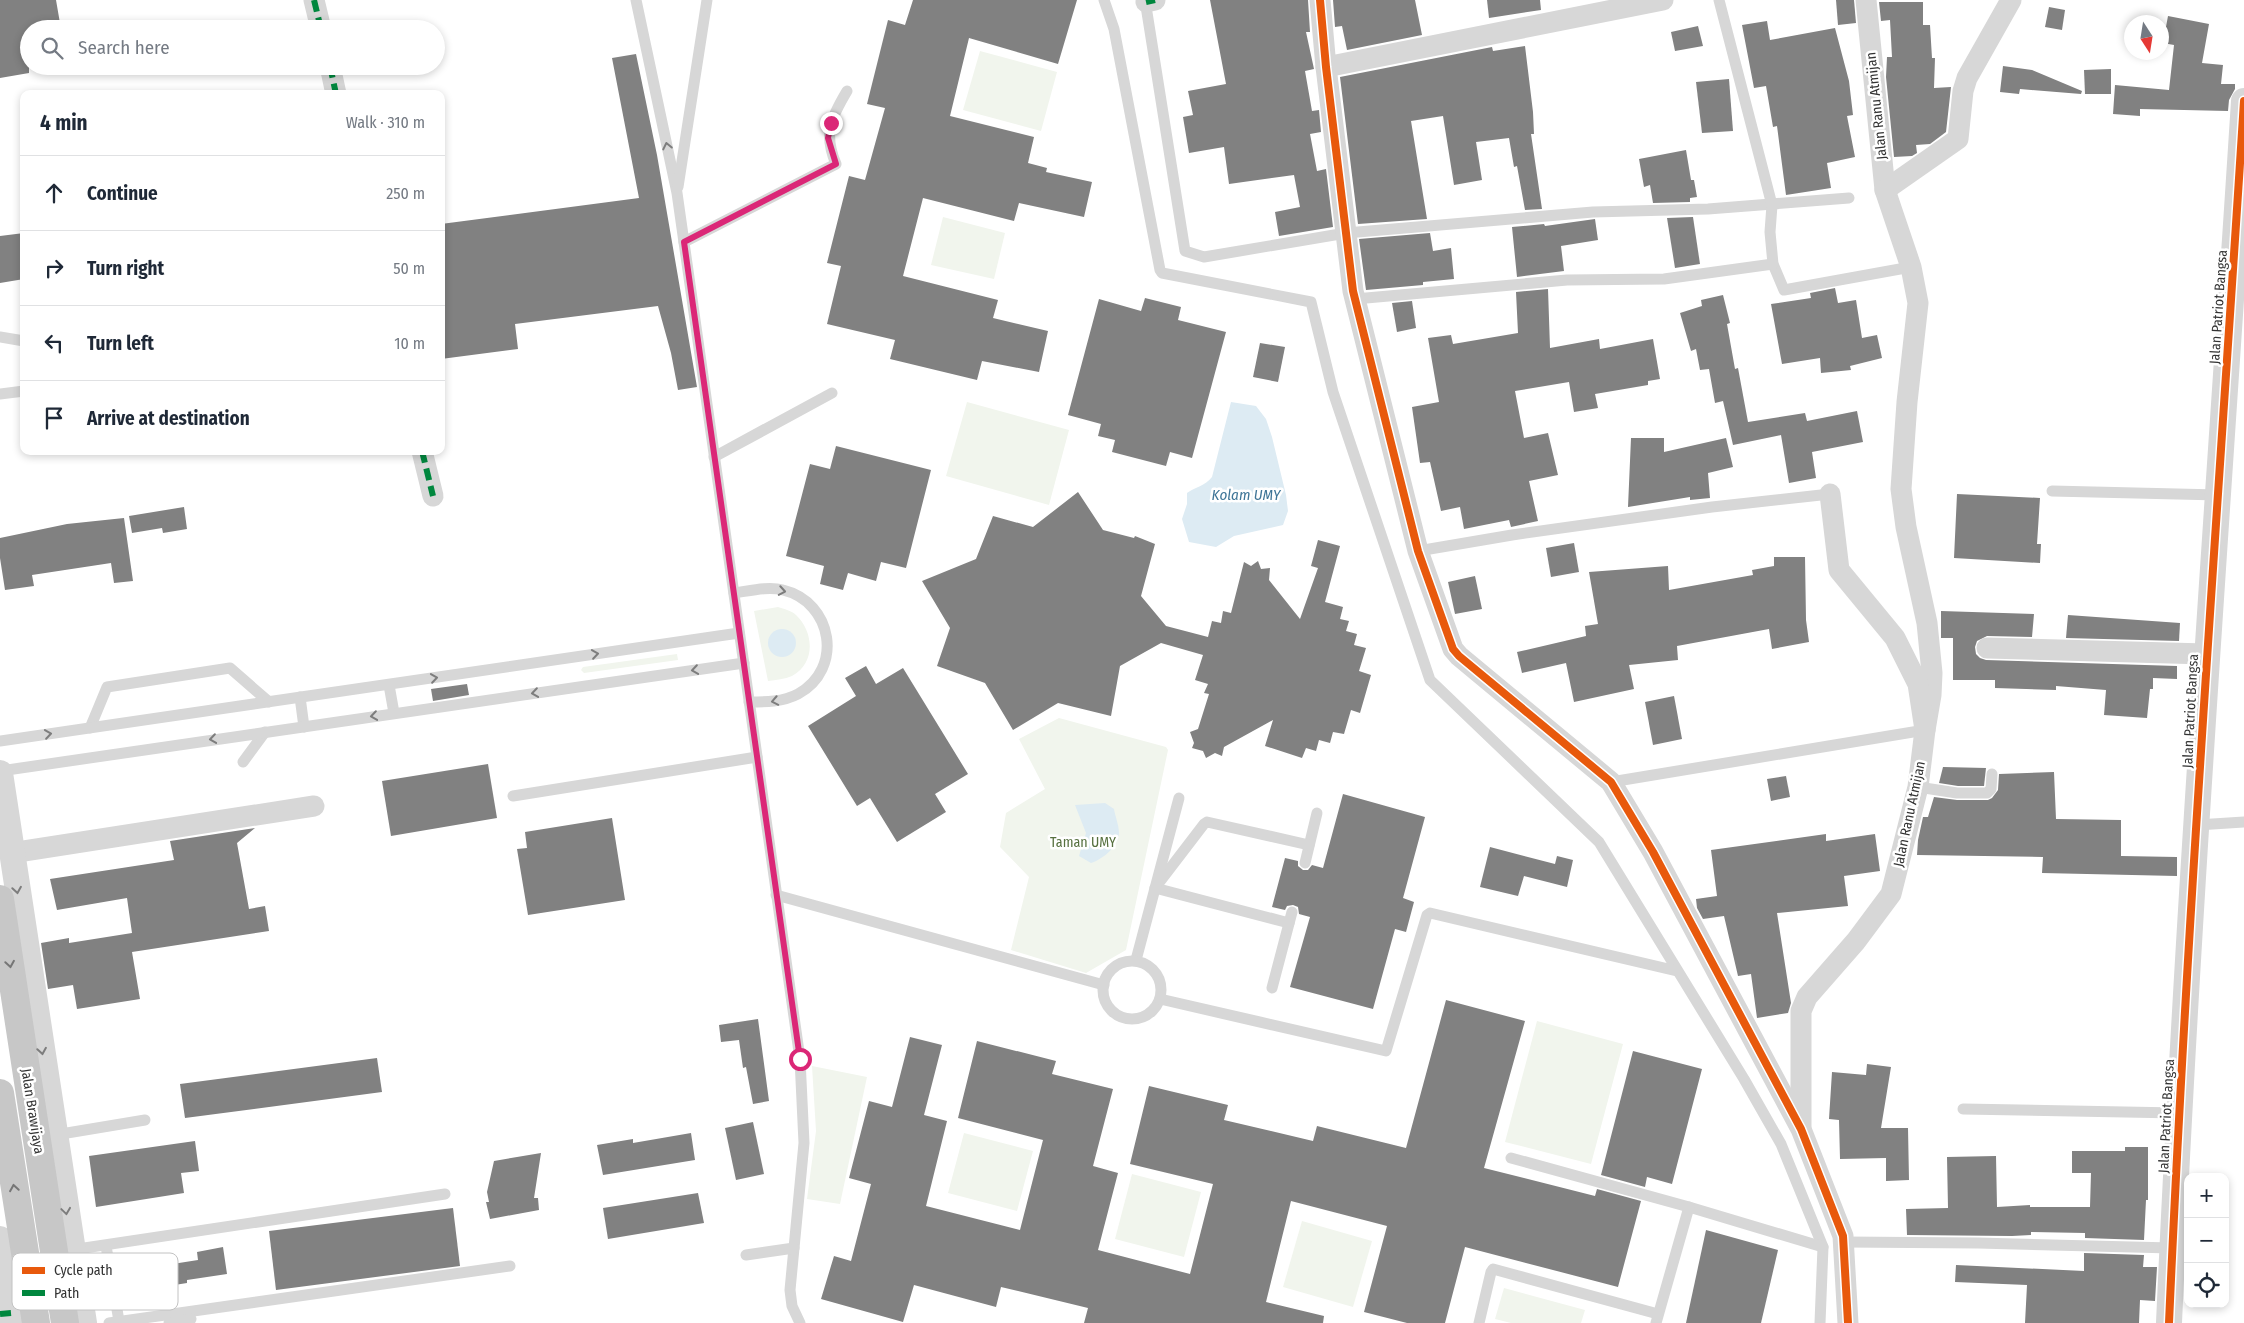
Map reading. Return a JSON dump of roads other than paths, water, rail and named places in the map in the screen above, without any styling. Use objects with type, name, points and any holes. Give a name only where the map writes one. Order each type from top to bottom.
[{"type":"highway","name":"Jalan Brawijaya","points":[[0,899],[54,1253]]},
{"type":"highway","points":[[0,1092],[12,1273]]},
{"type":"highway","name":"Jalan Brawijaya","points":[[63,1310],[65,1323]]},
{"type":"street","points":[[314,0],[319,20]]},
{"type":"street","points":[[1320,0],[1326,67],[1355,299],[1418,551],[1456,652],[1611,782],[1653,852],[1801,1129],[1844,1242],[1848,1323]]},
{"type":"street","points":[[1326,67],[1663,0]]},
{"type":"street","name":"Jalan Ranu Atmijan","points":[[1801,1129],[1801,1011],[1807,997],[1856,941],[1891,894],[1918,787],[1925,730],[1932,694],[1932,672],[1927,623],[1906,527],[1901,489],[1907,402],[1918,303],[1911,267],[1885,190],[1866,0]]},
{"type":"street","points":[[1885,190],[1958,139],[1966,78],[2011,0]]},
{"type":"street","points":[[332,75],[335,90]]},
{"type":"street","name":"Jalan Patriot Bangsa","points":[[2169,1323],[2178,1112],[2206,654],[2219,495],[2244,101]]},
{"type":"street","points":[[423,455],[433,496]]},
{"type":"street","name":"Jalan Ranu Atmijan","points":[[1830,494],[1839,570],[1895,638],[1918,684],[1925,730]]},
{"type":"street","points":[[1987,648],[2206,654]]},
{"type":"street","points":[[0,772],[72,1253]]},
{"type":"street","points":[[11,854],[314,806]]},
{"type":"street","points":[[0,1238],[12,1302]]},
{"type":"street","points":[[82,1310],[84,1323]]},
{"type":"lane","points":[[636,0],[677,194],[801,1068],[804,1143],[790,1297],[800,1323]]},
{"type":"lane","points":[[677,194],[707,0]]},
{"type":"lane","points":[[1104,0],[1114,29],[1160,270],[1162,273],[1311,302],[1333,392],[1430,680],[1598,841],[1781,1144],[1823,1247],[1820,1323]]},
{"type":"lane","points":[[1720,0],[1772,205],[1770,232],[1773,264],[1784,290],[1911,267]]},
{"type":"lane","points":[[1148,1],[1185,251],[1204,258],[1346,232],[1593,212],[1772,205],[1849,198]]},
{"type":"lane","points":[[684,242],[836,164],[830,150],[829,133],[835,111],[848,91]]},
{"type":"lane","points":[[1355,299],[1567,280],[1664,279],[1773,264]]},
{"type":"lane","points":[[0,337],[20,340]]},
{"type":"lane","points":[[0,394],[20,392]]},
{"type":"lane","points":[[714,457],[832,393]]},
{"type":"lane","points":[[2052,491],[2219,495]]},
{"type":"lane","points":[[1418,551],[1512,535],[1712,507],[1830,494]]},
{"type":"lane","points":[[734,593],[774,589],[796,594],[809,603],[820,615],[827,636],[826,660],[820,674],[810,686],[797,695],[782,700],[749,702]]},
{"type":"lane","points":[[0,741],[739,633]]},
{"type":"lane","points":[[0,772],[744,663]]},
{"type":"lane","points":[[90,728],[105,687],[202,672],[230,668],[269,702]]},
{"type":"lane","points":[[389,685],[394,713]]},
{"type":"lane","points":[[300,697],[304,727]]},
{"type":"lane","points":[[1611,782],[1925,730]]},
{"type":"lane","points":[[243,762],[265,732]]},
{"type":"lane","points":[[512,796],[757,757]]},
{"type":"lane","points":[[1918,787],[1956,793],[1987,793],[1991,789],[1992,774]]},
{"type":"lane","points":[[1136,960],[1179,798]]},
{"type":"lane","points":[[1305,863],[1317,813]]},
{"type":"lane","points":[[1155,888],[1207,822],[1309,845]]},
{"type":"lane","points":[[2197,825],[2244,822]]},
{"type":"lane","points":[[1155,888],[1291,918],[1272,988]]},
{"type":"lane","points":[[776,895],[1104,984]]},
{"type":"lane","points":[[1160,999],[1386,1051],[1427,915],[1430,913],[1676,971]]},
{"type":"lane","points":[[1136,960],[1152,967],[1161,981],[1160,999],[1155,1008],[1148,1014],[1138,1018],[1119,1016],[1111,1011],[1105,1003],[1104,984],[1108,974],[1115,966],[1124,961],[1136,960]]},
{"type":"lane","points":[[1963,1109],[2178,1112]]},
{"type":"lane","points":[[55,1135],[145,1120]]},
{"type":"lane","points":[[1511,1158],[1689,1206],[1823,1247]]},
{"type":"lane","points":[[71,1250],[445,1194]]},
{"type":"lane","points":[[1479,1323],[1491,1272],[1494,1269],[1657,1319],[1689,1206]]},
{"type":"lane","points":[[1844,1242],[2172,1248]]},
{"type":"lane","points":[[106,1246],[107,1253]]},
{"type":"lane","points":[[746,1255],[794,1248]]},
{"type":"lane","points":[[114,1322],[510,1266]]},
{"type":"lane","points":[[169,1323],[191,1319]]},
{"type":"water","name":"Kolam UMY","points":[[1231,402],[1256,406],[1266,419],[1286,495],[1288,511],[1283,525],[1234,536],[1216,547],[1189,542],[1182,519],[1187,504],[1187,493],[1212,477]]},
{"type":"water","points":[[782,629],[792,633],[796,643],[792,653],[782,657],[772,653],[768,643],[772,633]]},
{"type":"water","points":[[1105,803],[1114,809],[1119,830],[1118,838],[1109,852],[1091,863],[1079,856],[1086,833],[1075,805]]},
{"type":"park label","name":"Taman UMY","points":[[1083,842]]}]
